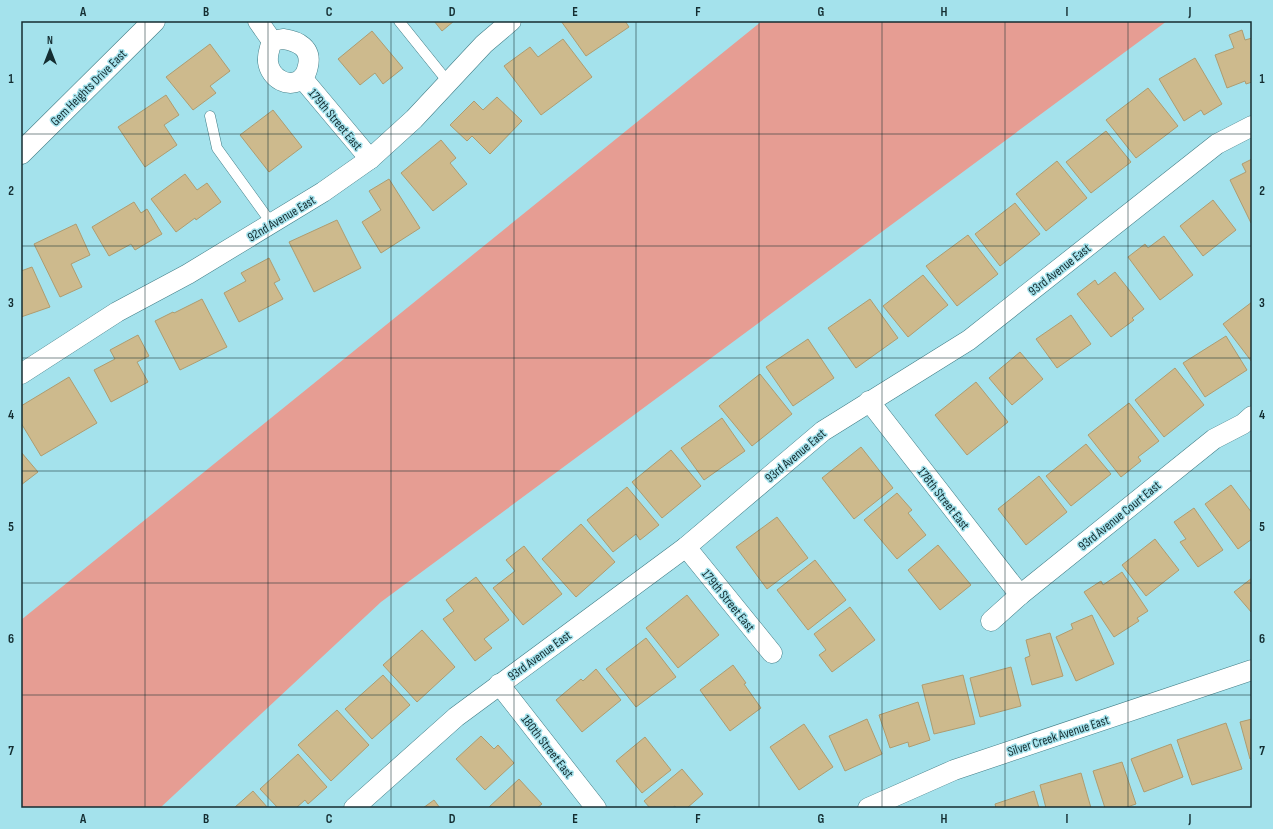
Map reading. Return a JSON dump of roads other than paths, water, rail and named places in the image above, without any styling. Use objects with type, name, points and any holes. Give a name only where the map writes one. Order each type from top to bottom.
[{"type":"street","name":"Gem Heights Drive East","points":[[21,153],[154,21]]},
{"type":"street","points":[[258,21],[272,41]]},
{"type":"street","name":"92nd Avenue East","points":[[21,374],[117,312],[188,274],[323,192],[370,158],[414,119],[484,44],[510,21]]},
{"type":"street","name":"179th Street East","points":[[293,40],[303,46],[308,53],[309,63],[307,73],[302,78],[293,83],[286,83],[276,78],[271,71],[268,62],[272,41],[293,40]]},
{"type":"street","name":"179th Street East","points":[[302,78],[370,158]]},
{"type":"street","name":"93rd Avenue East","points":[[354,808],[456,717],[686,547],[823,431],[969,340],[1217,144],[1252,126]]},
{"type":"street","name":"178th Street East","points":[[869,401],[1020,595]]},
{"type":"street","name":"93rd Avenue Court East","points":[[991,620],[1214,439],[1249,426]]},
{"type":"street","name":"179th Street East","points":[[686,547],[772,653]]},
{"type":"street","name":"Silver Creek Avenue East","points":[[868,808],[954,770],[1252,670]]},
{"type":"street","name":"180th Street East","points":[[499,684],[596,808]]},
{"type":"lane","points":[[399,21],[448,82]]},
{"type":"lane","points":[[210,116],[217,148],[272,224]]}]
